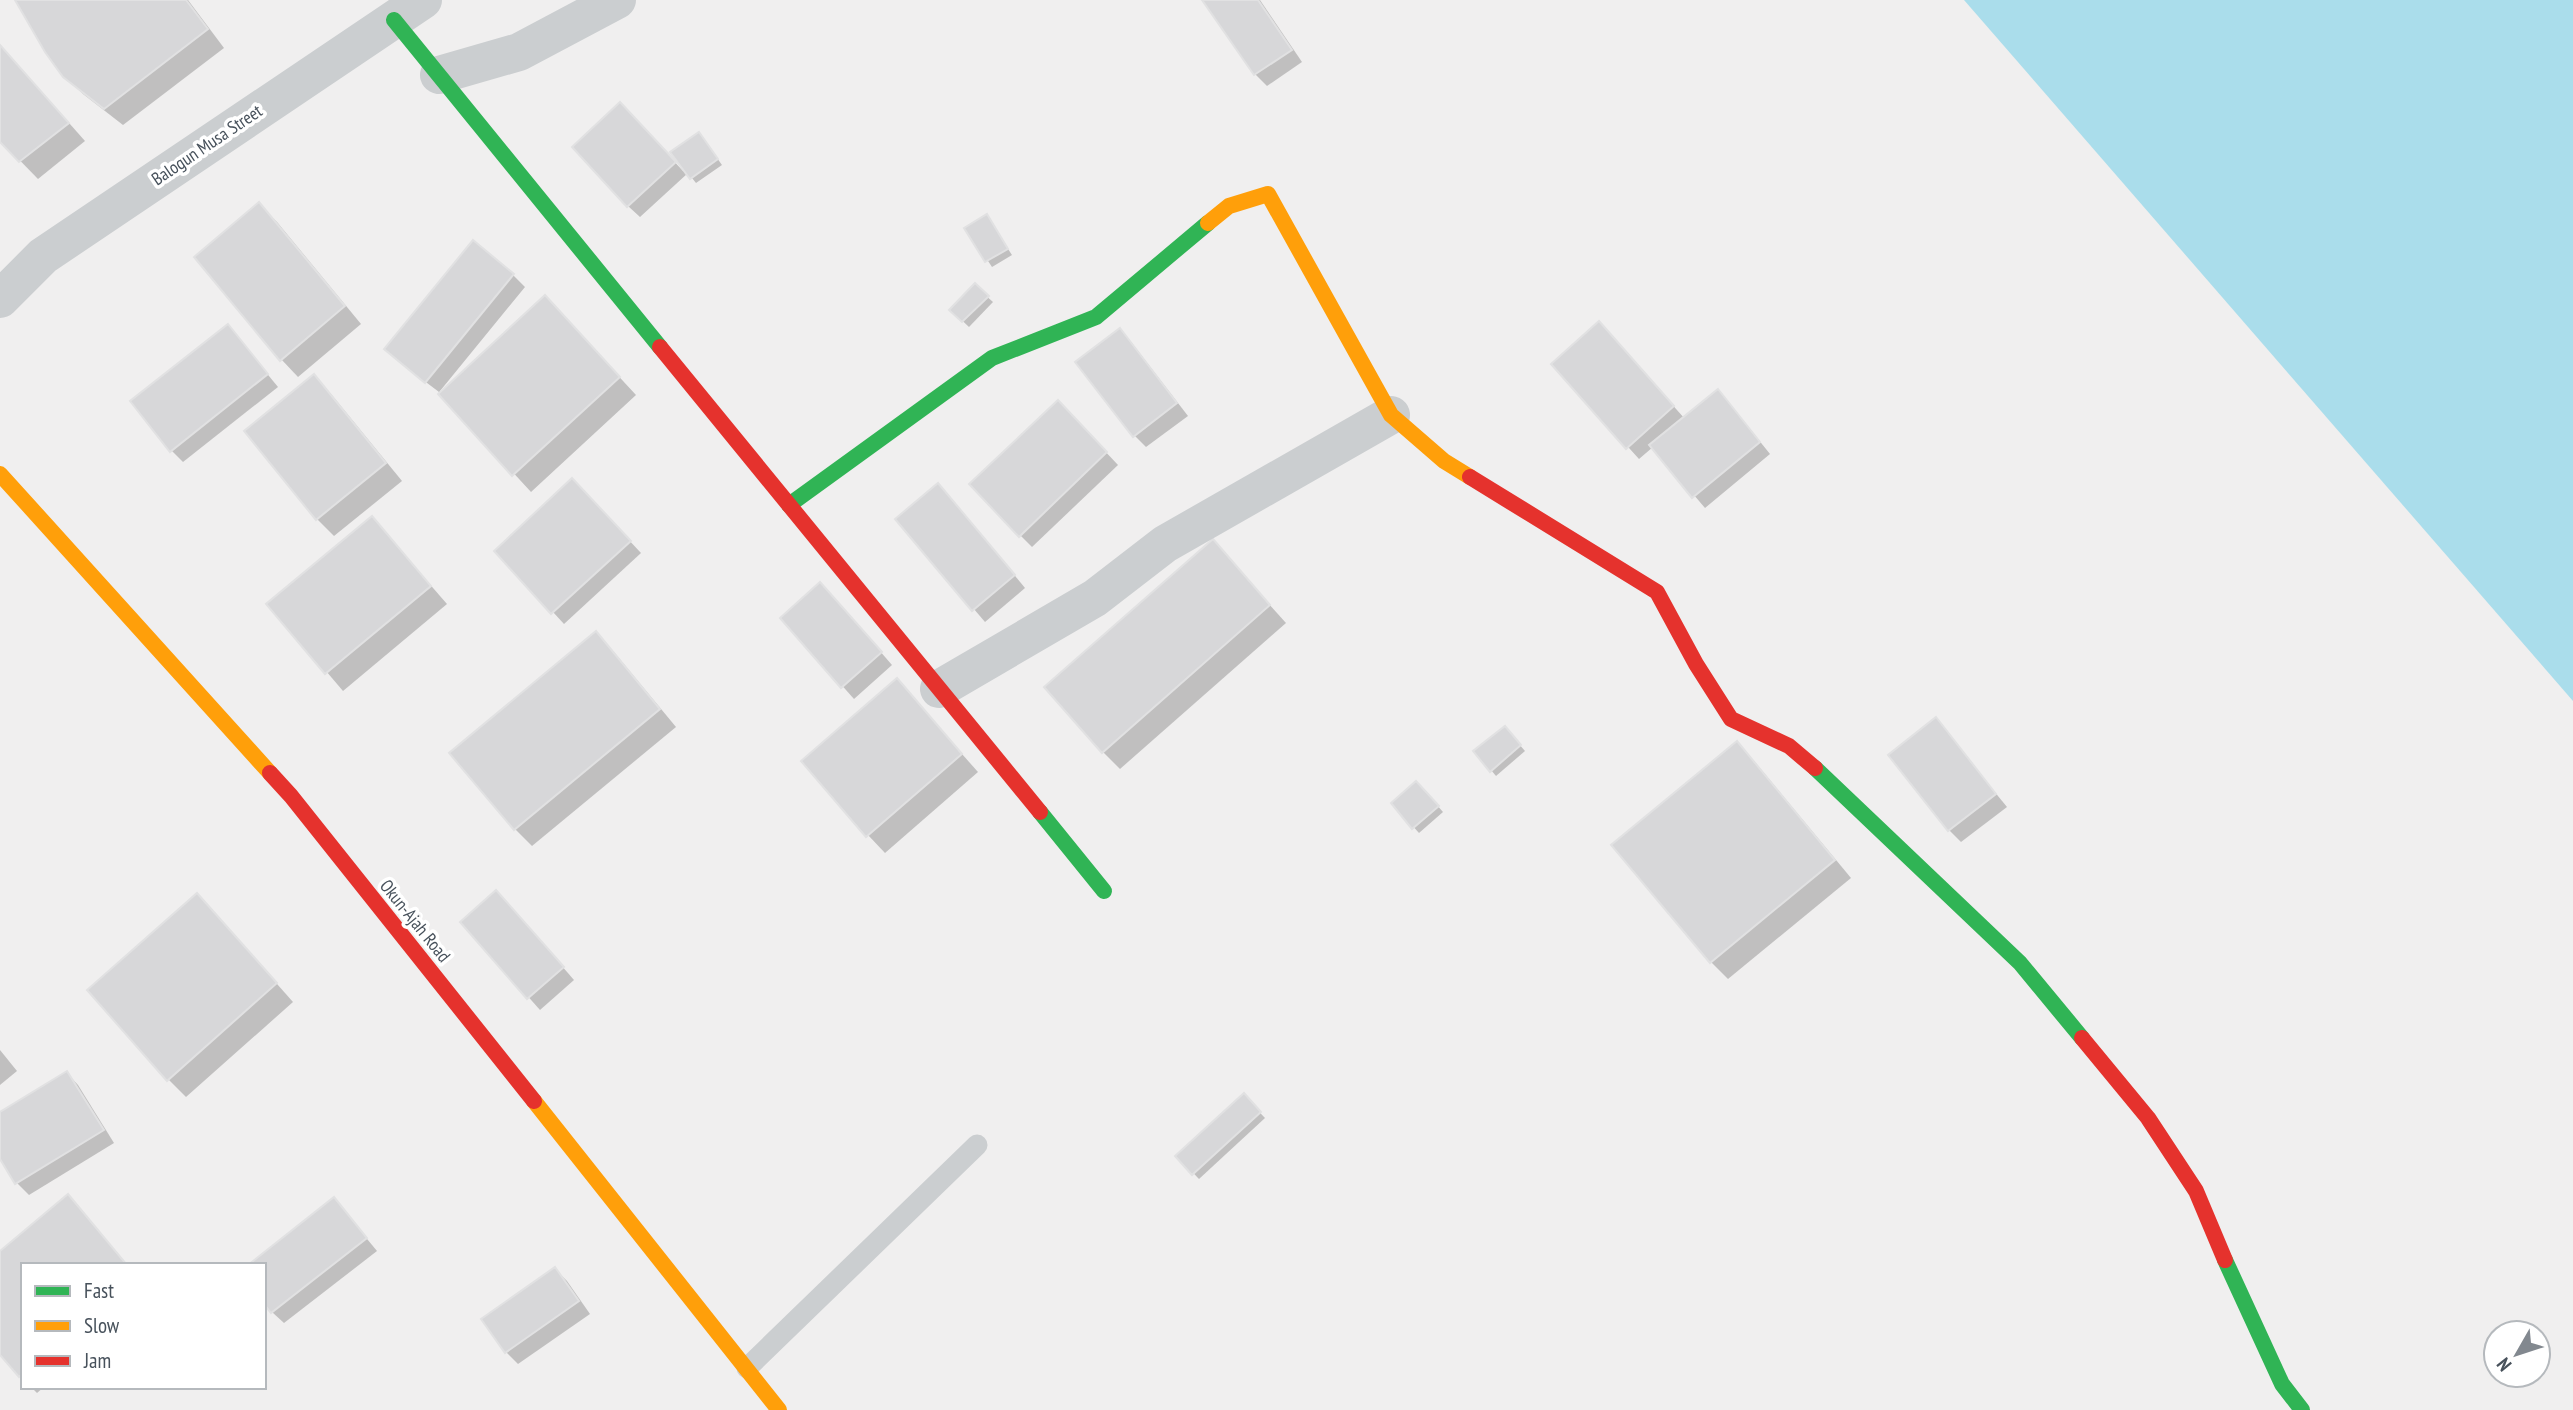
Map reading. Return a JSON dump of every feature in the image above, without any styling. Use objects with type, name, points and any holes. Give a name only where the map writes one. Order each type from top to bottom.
[{"type":"street","points":[[439,75],[519,52],[617,0]]},
{"type":"street","points":[[408,10],[439,75],[1104,891]]},
{"type":"street","name":"Balogun Musa Street","points":[[0,299],[43,256],[408,10]]},
{"type":"street","points":[[789,505],[992,358],[1096,317],[1228,206],[1268,194],[1391,415],[1444,461],[1657,592],[1696,664],[1731,719],[1789,746],[2020,963],[2148,1118],[2196,1191],[2247,1312],[2282,1384],[2302,1410]]},
{"type":"street","points":[[939,689],[1095,598],[1165,544],[1391,415]]},
{"type":"street","name":"Okun-Ajah Road","points":[[0,474],[291,796],[778,1410]]},
{"type":"lane","points":[[747,1368],[976,1145]]},
{"type":"water","points":[[1964,0],[2573,0],[2573,701]]},
{"type":"building","points":[[15,0],[186,0],[208,29],[104,109],[63,77]]},
{"type":"building","points":[[1202,0],[1258,0],[1292,50],[1254,75]]},
{"type":"building","points":[[0,45],[69,123],[19,162],[0,142]]},
{"type":"building","points":[[620,102],[676,162],[627,207],[572,147]]},
{"type":"building","points":[[699,132],[718,159],[690,179],[670,152]]},
{"type":"building","points":[[259,202],[345,306],[280,361],[194,257]]},
{"type":"building","points":[[987,214],[1008,249],[985,262],[964,228]]},
{"type":"building","points":[[473,240],[514,274],[425,383],[384,349]]},
{"type":"building","points":[[975,283],[989,296],[962,322],[949,310]]},
{"type":"building","points":[[545,295],[620,377],[512,476],[438,394]]},
{"type":"building","points":[[1599,321],[1674,406],[1626,449],[1551,364]]},
{"type":"building","points":[[228,324],[268,374],[170,452],[130,401]]},
{"type":"building","points":[[1120,328],[1177,403],[1133,437],[1075,362]]},
{"type":"building","points":[[314,374],[386,463],[316,520],[244,431]]},
{"type":"building","points":[[1718,389],[1760,442],[1692,498],[1649,445]]},
{"type":"building","points":[[1058,400],[1107,452],[1019,537],[969,484]]},
{"type":"building","points":[[572,478],[631,541],[551,614],[494,551]]},
{"type":"building","points":[[938,483],[1015,575],[972,611],[895,519]]},
{"type":"building","points":[[372,516],[431,586],[325,674],[266,604]]},
{"type":"building","points":[[1213,539],[1270,605],[1102,753],[1044,687]]},
{"type":"building","points":[[820,582],[882,652],[841,688],[780,618]]},
{"type":"building","points":[[596,631],[660,709],[514,830],[449,753]]},
{"type":"building","points":[[897,678],[962,754],[866,837],[801,761]]},
{"type":"building","points":[[1936,717],[1996,794],[1948,831],[1888,755]]},
{"type":"building","points":[[1505,726],[1521,745],[1490,772],[1473,751]]},
{"type":"building","points":[[1737,741],[1835,860],[1710,963],[1611,845]]},
{"type":"building","points":[[1416,781],[1439,806],[1412,829],[1391,803]]},
{"type":"building","points":[[496,890],[564,967],[527,999],[460,922]]},
{"type":"building","points":[[197,893],[277,983],[167,1081],[87,990]]},
{"type":"building","points":[[67,1071],[104,1130],[15,1184],[0,1159],[0,1112]]},
{"type":"building","points":[[1244,1093],[1261,1112],[1192,1175],[1175,1156]]},
{"type":"building","points":[[68,1194],[125,1263],[21,1263],[19,1377],[0,1355],[0,1251]]},
{"type":"building","points":[[334,1197],[367,1238],[271,1313],[266,1307],[266,1263],[251,1263]]},
{"type":"building","points":[[555,1267],[579,1301],[505,1353],[481,1319]]},
{"type":"traffic: fast","points":[[394,20],[660,347]]},
{"type":"traffic: fast","points":[[789,505],[992,358],[1096,317],[1208,223]]},
{"type":"traffic: fast","points":[[1815,768],[2020,963],[2082,1038]]},
{"type":"traffic: fast","points":[[1040,812],[1104,891]]},
{"type":"traffic: fast","points":[[2225,1260],[2282,1384],[2302,1410]]},
{"type":"traffic: slow","points":[[1208,223],[1229,206],[1268,194],[1391,415],[1444,461],[1470,477]]},
{"type":"traffic: slow","points":[[0,474],[270,773]]},
{"type":"traffic: slow","points":[[534,1101],[779,1410]]},
{"type":"traffic: jam","points":[[660,347],[1040,812]]},
{"type":"traffic: jam","points":[[1470,477],[1657,592],[1696,664],[1731,719],[1789,746],[1815,768]]},
{"type":"traffic: jam","points":[[270,773],[534,1101]]},
{"type":"traffic: jam","points":[[2082,1038],[2148,1118],[2196,1191],[2225,1260]]}]
